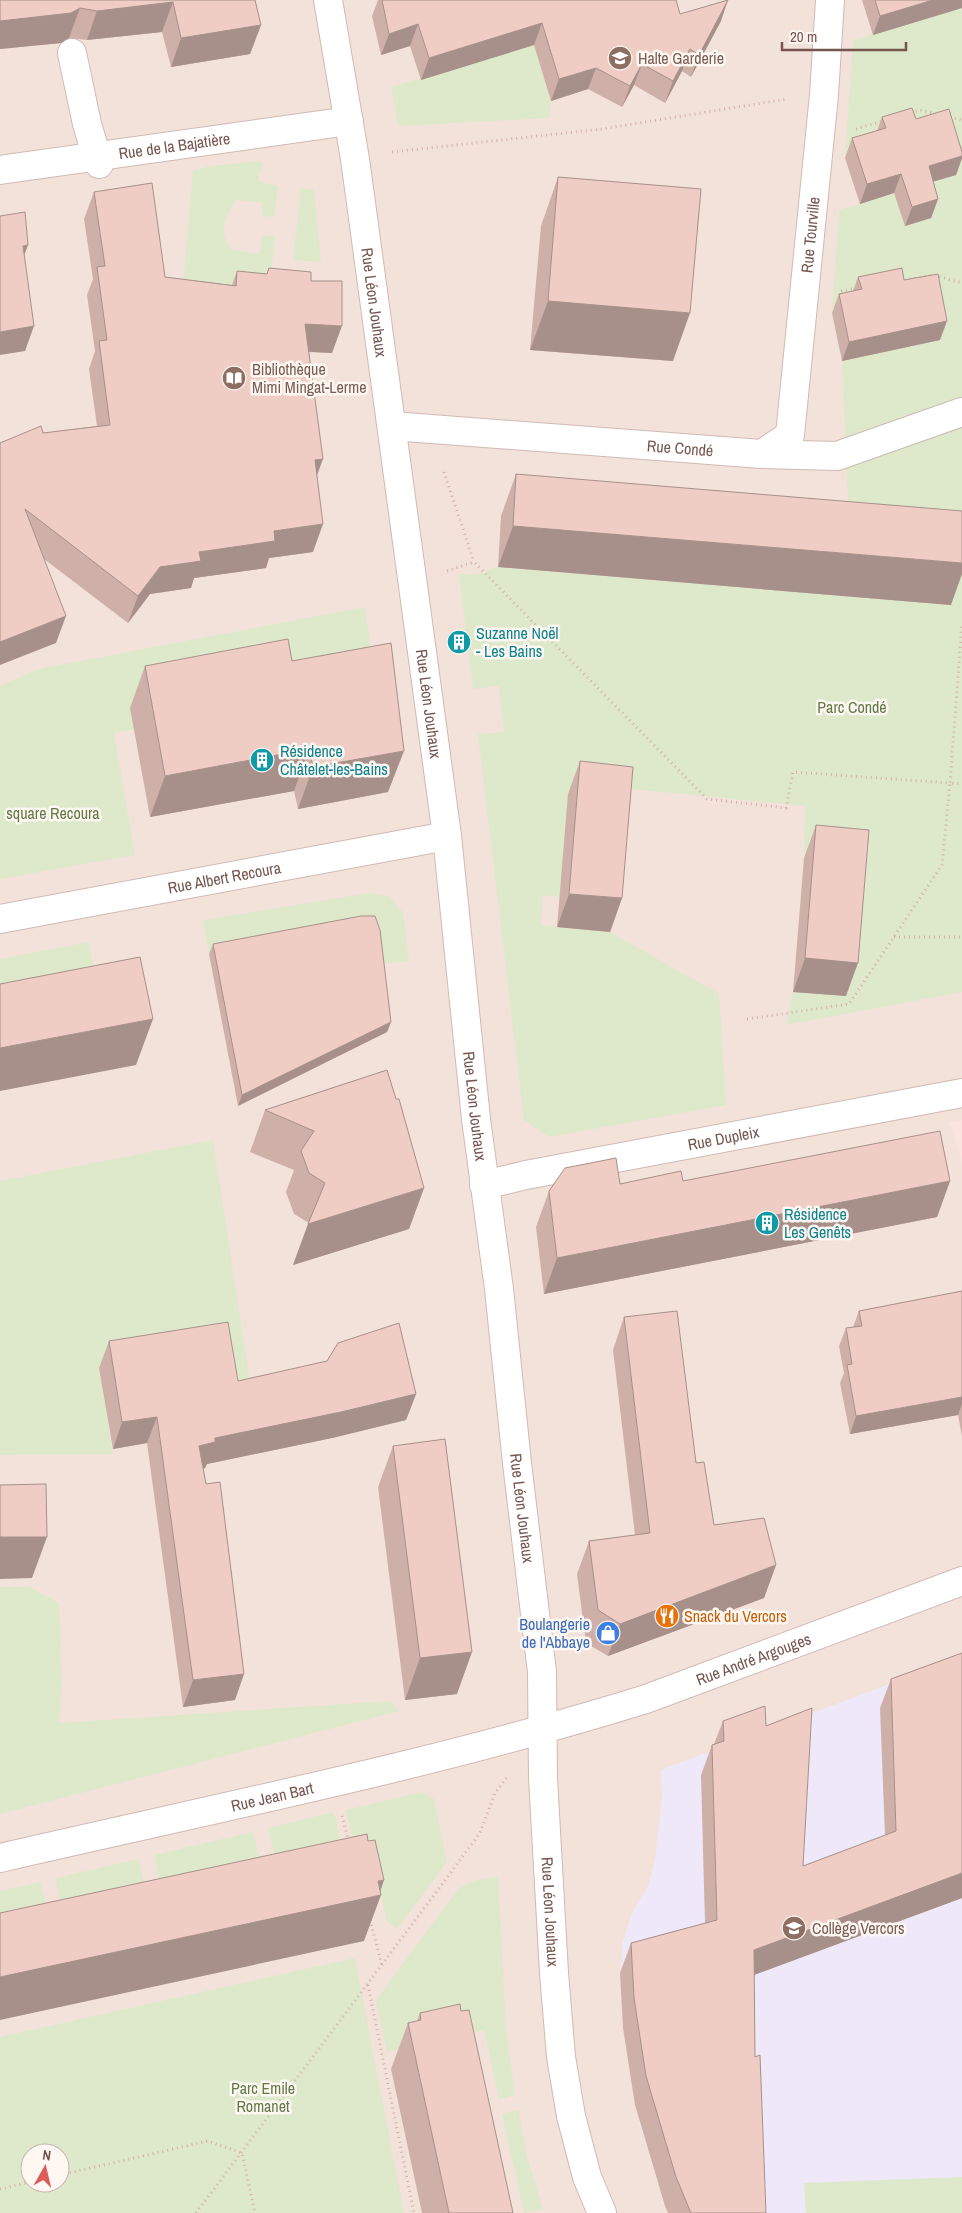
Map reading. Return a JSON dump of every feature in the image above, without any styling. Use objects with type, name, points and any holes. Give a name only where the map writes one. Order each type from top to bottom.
[{"type":"street","name":"Rue Léon Jouhaux","points":[[328,0],[349,121],[447,836],[484,1185],[499,1289],[517,1463],[542,1672],[543,1778],[554,1973],[561,2057],[571,2116],[587,2177],[602,2213]]},
{"type":"street","name":"Rue Tourville","points":[[762,454],[790,435],[824,94],[830,0]]},
{"type":"street","points":[[72,53],[87,124],[98,160]]},
{"type":"street","name":"Rue de la Bajatière","points":[[0,170],[98,160],[349,121]]},
{"type":"street","name":"Rue Condé","points":[[392,426],[762,454],[837,456],[962,412]]},
{"type":"street","name":"Rue Albert Recoura","points":[[0,919],[447,836]]},
{"type":"street","name":"Rue Dupleix","points":[[484,1185],[526,1175],[962,1093]]},
{"type":"street","name":"Rue André Argouges","points":[[543,1730],[646,1699],[962,1581]]},
{"type":"street","name":"Rue Jean Bart","points":[[0,1858],[413,1763],[543,1730]]},
{"type":"path","points":[[392,152],[602,129],[824,94]]},
{"type":"path","points":[[901,115],[920,110],[962,120]]},
{"type":"path","points":[[819,139],[892,118]]},
{"type":"path","points":[[896,281],[933,274],[962,283]]},
{"type":"path","points":[[804,298],[859,288]]},
{"type":"path","points":[[444,472],[474,562],[707,799],[786,808],[794,772],[962,784]]},
{"type":"path","points":[[412,584],[474,562]]},
{"type":"path","points":[[747,1019],[849,1004],[942,865],[962,624]]},
{"type":"path","points":[[894,937],[962,937]]},
{"type":"path","points":[[196,2213],[480,1833],[495,1792]]},
{"type":"path","points":[[340,1806],[350,1844]]},
{"type":"path","points":[[370,1919],[382,1966]]},
{"type":"path","points":[[367,1984],[414,2213]]},
{"type":"path","points":[[70,2173],[208,2142],[242,2152]]},
{"type":"path","points":[[242,2152],[255,2213]]},
{"type":"path","points":[[0,2188],[20,2184]]},
{"type":"shaded area","points":[[0,0],[962,0],[962,2213],[0,2213]]},
{"type":"shaded area","points":[[962,1120],[962,1162],[949,1122]]},
{"type":"shaded area","name":"Collège Vercors","points":[[962,1657],[962,2213],[668,2213],[640,2125],[623,2027],[620,1973],[623,1942],[631,1915],[648,1886],[655,1860],[662,1798],[661,1770]]},
{"type":"green space","name":"Parc Condé","points":[[962,8],[962,992],[786,1025],[793,992],[846,996],[857,863],[804,858],[805,806],[623,788],[559,897],[543,895],[541,925],[610,932],[719,994],[726,1105],[549,1137],[524,1120],[478,734],[504,732],[499,686],[473,689],[459,574],[479,574],[497,567],[951,605],[849,519],[842,361],[940,340],[854,309],[832,313],[839,210],[956,174],[845,158],[853,40]]},
{"type":"green space","points":[[534,45],[551,101],[550,118],[398,126],[391,87]]},
{"type":"green space","points":[[261,161],[263,167],[258,174],[260,182],[278,186],[274,217],[262,216],[262,202],[236,200],[228,213],[224,231],[227,244],[232,250],[259,254],[262,237],[268,235],[275,238],[269,291],[181,308],[193,171],[210,166]]},
{"type":"green space","points":[[301,188],[314,190],[321,262],[293,260]]},
{"type":"green space","name":"square Recoura","points":[[365,607],[375,685],[114,733],[135,855],[0,879],[0,686],[38,669]]},
{"type":"green space","points":[[370,893],[389,896],[403,913],[409,961],[379,964],[358,926],[209,954],[203,920]]},
{"type":"green space","points":[[89,942],[96,980],[0,998],[0,959]]},
{"type":"green space","points":[[213,1140],[253,1402],[100,1368],[113,1454],[0,1455],[0,1181]]},
{"type":"green space","points":[[0,1587],[29,1587],[59,1603],[62,1684],[59,1723],[390,1701],[399,1711],[0,1814]]},
{"type":"green space","points":[[422,1792],[434,1799],[447,1862],[397,1929],[387,1921],[368,1839],[353,1842],[346,1810]]},
{"type":"green space","points":[[334,1812],[341,1844],[275,1859],[268,1828]]},
{"type":"green space","points":[[253,1832],[260,1862],[160,1884],[154,1855]]},
{"type":"green space","points":[[139,1859],[145,1887],[61,1905],[56,1878]]},
{"type":"green space","points":[[498,1877],[506,2027],[515,2095],[499,2099],[484,2030],[387,2052],[376,2000],[457,1891],[471,1882]]},
{"type":"green space","points":[[40,1882],[47,1908],[0,1918],[0,1891]]},
{"type":"green space","name":"Parc Emile Romanet","points":[[355,1958],[404,2213],[0,2213],[0,2037]]},
{"type":"green space","points":[[518,2110],[527,2156],[543,2209],[524,2213],[502,2114]]},
{"type":"green space","points":[[962,2177],[962,2213],[806,2213],[804,2183]]},
{"type":"building","points":[[0,0],[255,0],[261,25],[181,38],[173,2],[97,11],[80,8],[71,13],[0,21]]},
{"type":"building","points":[[382,0],[676,0],[680,14],[728,0],[699,55],[690,49],[673,81],[642,64],[630,86],[596,68],[559,79],[542,23],[429,58],[418,24],[389,34]]},
{"type":"building","points":[[875,0],[933,0],[880,16]]},
{"type":"building","points":[[912,108],[916,119],[949,109],[962,156],[929,166],[938,199],[912,207],[901,174],[867,184],[852,138],[886,128],[882,117]]},
{"type":"building","points":[[558,177],[701,189],[690,313],[548,301]]},
{"type":"building","points":[[152,183],[165,277],[236,286],[237,271],[267,274],[269,268],[311,272],[311,281],[342,281],[342,326],[305,324],[323,459],[315,460],[323,524],[274,531],[275,541],[199,552],[201,561],[160,567],[138,596],[25,509],[66,616],[0,642],[0,443],[41,426],[43,433],[110,425],[99,341],[107,340],[97,267],[105,266],[94,192]]},
{"type":"building","points":[[25,212],[28,245],[23,246],[34,326],[0,332],[0,216]]},
{"type":"building","points":[[902,268],[904,280],[938,274],[947,321],[849,342],[839,294],[862,289],[858,277]]},
{"type":"building","points":[[516,474],[962,511],[962,563],[513,526]]},
{"type":"building","points":[[288,639],[292,661],[391,643],[404,751],[313,767],[309,749],[165,776],[145,666]]},
{"type":"building","points":[[580,761],[633,767],[622,898],[569,894]]},
{"type":"building","points":[[816,825],[869,830],[858,963],[805,958]]},
{"type":"building","points":[[361,916],[375,916],[380,930],[391,1022],[242,1095],[213,944]]},
{"type":"building","points":[[140,957],[153,1019],[0,1048],[0,984]]},
{"type":"building","points":[[387,1070],[396,1099],[399,1099],[424,1188],[308,1224],[325,1183],[309,1173],[301,1151],[314,1131],[265,1110]]},
{"type":"building","points":[[940,1131],[950,1181],[557,1258],[549,1191],[565,1168],[616,1158],[620,1184],[681,1171],[683,1181]]},
{"type":"building","points":[[962,1291],[962,1397],[856,1416],[847,1365],[852,1364],[846,1328],[862,1326],[859,1311]]},
{"type":"building","points":[[677,1311],[696,1463],[704,1462],[714,1525],[764,1518],[776,1565],[620,1624],[598,1610],[589,1541],[650,1533],[624,1317]]},
{"type":"building","points":[[228,1322],[238,1381],[327,1361],[338,1343],[399,1323],[416,1394],[341,1412],[215,1438],[215,1442],[199,1446],[206,1484],[220,1482],[244,1674],[193,1680],[157,1417],[122,1422],[109,1341]]},
{"type":"building","points":[[445,1439],[472,1652],[420,1658],[393,1446]]},
{"type":"building","points":[[46,1484],[47,1537],[0,1537],[0,1485]]},
{"type":"building","points":[[962,1653],[962,1873],[754,1950],[755,2057],[760,2055],[766,2213],[691,2213],[676,2177],[646,2076],[634,1998],[631,1943],[717,1920],[712,1745],[724,1741],[723,1721],[765,1706],[766,1726],[812,1708],[803,1866],[896,1831],[891,1679]]},
{"type":"building","points":[[367,1834],[368,1841],[375,1840],[384,1880],[378,1881],[381,1895],[0,1977],[0,1913]]},
{"type":"building","points":[[460,2004],[461,2011],[469,2010],[513,2213],[449,2213],[408,2023],[421,2020],[420,2013]]},
{"type":"place","name":"Halte Garderie","points":[[620,58]]},
{"type":"place","name":"Bibliothèque Mimi Mingat-Lerme","points":[[234,378]]},
{"type":"place","name":"Suzanne Noël - Les Bains","points":[[459,642]]},
{"type":"place","name":"Résidence Châtelet-les-Bains","points":[[262,760]]},
{"type":"place","name":"Résidence Les Genêts","points":[[767,1223]]},
{"type":"place","name":"Snack du Vercors","points":[[667,1616]]},
{"type":"place","name":"Boulangerie de l'Abbaye","points":[[608,1633]]},
{"type":"place","name":"Collège Vercors","points":[[794,1928]]}]
